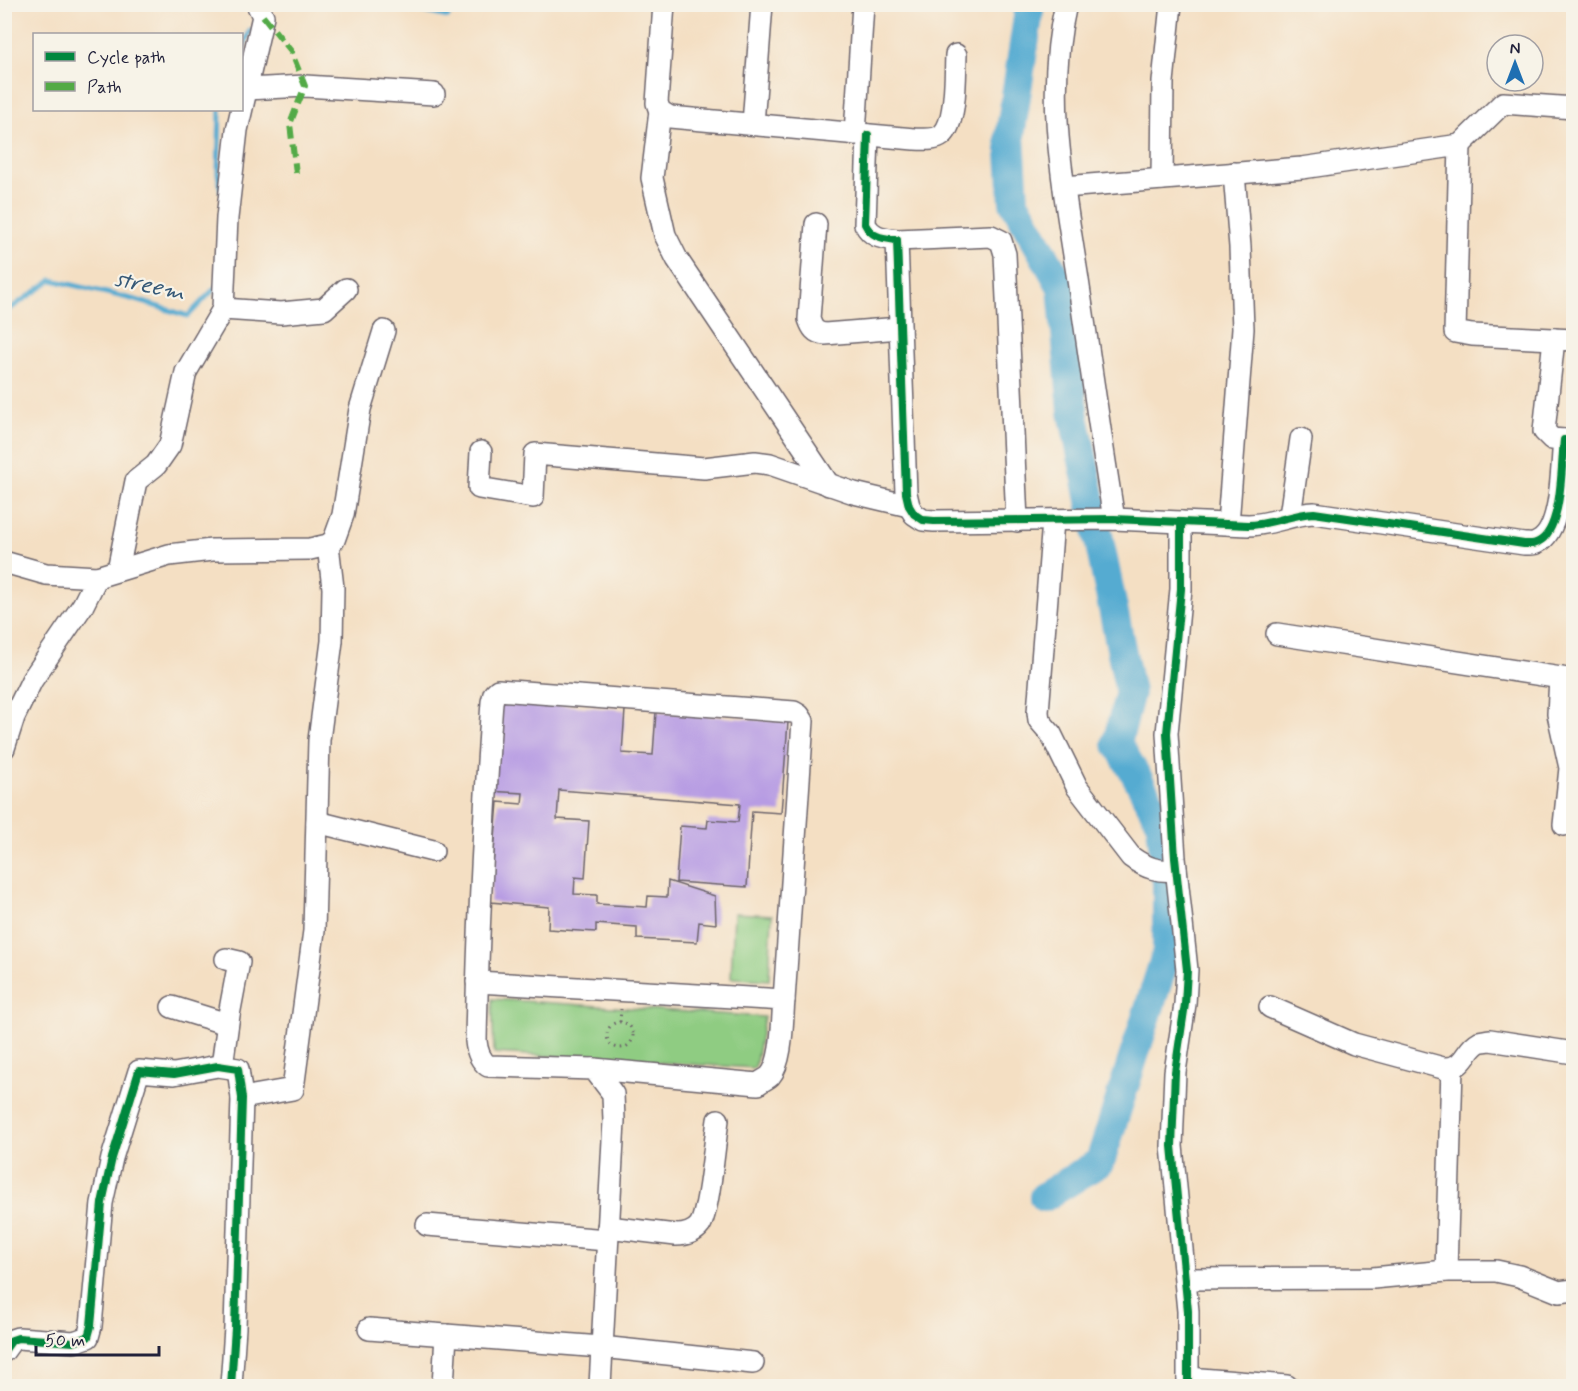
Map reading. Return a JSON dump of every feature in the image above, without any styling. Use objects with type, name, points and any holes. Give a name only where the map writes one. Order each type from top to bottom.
[{"type":"street","points":[[664,4],[657,88],[657,103],[660,111],[652,178],[664,235],[677,259],[829,485]]},
{"type":"street","points":[[753,124],[762,4]]},
{"type":"street","points":[[863,4],[861,134],[865,224],[869,232],[897,240],[991,236],[1001,241],[1005,254],[1017,521]]},
{"type":"street","points":[[1066,4],[1059,43],[1056,94],[1060,161],[1111,519]]},
{"type":"street","points":[[1162,179],[1163,82],[1170,4]]},
{"type":"street","points":[[243,103],[260,10]]},
{"type":"street","points":[[660,111],[670,117],[932,139],[942,135],[949,126],[956,55]]},
{"type":"street","points":[[246,89],[305,86],[434,94]]},
{"type":"street","points":[[1064,187],[1302,168],[1460,145],[1503,103],[1574,108]]},
{"type":"street","points":[[118,570],[136,481],[156,465],[170,446],[186,372],[224,309],[227,218],[241,111]]},
{"type":"street","points":[[897,240],[906,493],[909,506],[914,514],[923,520],[1111,519],[1260,525],[1290,516],[1314,513],[1536,544],[1545,537],[1557,512],[1569,441],[1552,439],[1544,431],[1564,339],[1472,335],[1455,332],[1460,145]]},
{"type":"street","points":[[1228,524],[1242,329],[1240,247],[1234,173]]},
{"type":"street","points":[[816,224],[809,319],[814,330],[825,334],[900,328]]},
{"type":"street","points":[[224,309],[281,313],[324,309],[346,288]]},
{"type":"street","points":[[4,562],[46,574],[97,577],[186,552],[310,549],[328,545],[339,531],[360,409],[384,331]]},
{"type":"street","points":[[1290,516],[1301,439]]},
{"type":"street","points":[[481,453],[479,488],[533,498],[535,454],[704,468],[755,462],[770,464],[829,485],[909,506]]},
{"type":"street","points":[[1053,520],[1038,701],[1039,720],[1051,734],[1077,787],[1131,857],[1143,866],[1168,870]]},
{"type":"street","points":[[1181,522],[1181,589],[1167,733],[1168,870],[1187,970],[1185,1004],[1174,1081],[1172,1146],[1186,1279],[1188,1382],[1287,1386]]},
{"type":"street","points":[[242,1098],[293,1089],[314,931],[319,740],[332,641],[333,588],[328,545]]},
{"type":"street","points":[[4,748],[14,717],[32,680],[83,605],[97,577]]},
{"type":"street","points":[[1276,634],[1567,679],[1558,714],[1570,768],[1564,825]]},
{"type":"street","points":[[498,690],[782,711],[800,715],[803,721],[784,1000],[779,1052],[775,1066],[770,1076],[758,1084],[594,1069],[488,1066],[483,1062],[477,1052],[476,1041],[479,910],[492,702],[498,690]]},
{"type":"street","points":[[316,822],[433,851]]},
{"type":"street","points":[[222,1066],[227,1024],[239,962],[226,959]]},
{"type":"street","points":[[477,982],[784,1000]]},
{"type":"street","points":[[172,1007],[227,1024]]},
{"type":"street","points":[[1270,1007],[1354,1044],[1443,1068],[1452,1068],[1461,1063],[1479,1042],[1490,1040],[1574,1053]]},
{"type":"street","points":[[4,1351],[8,1343],[18,1338],[74,1342],[88,1337],[91,1326],[102,1203],[112,1158],[138,1071],[174,1074],[198,1068],[222,1066],[238,1069],[242,1098],[231,1386]]},
{"type":"street","points":[[1446,1270],[1452,1068]]},
{"type":"street","points":[[594,1069],[613,1094],[614,1121],[600,1386]]},
{"type":"street","points":[[613,1094],[636,1073]]},
{"type":"street","points":[[427,1225],[608,1234],[684,1235],[693,1232],[704,1217],[718,1120]]},
{"type":"street","points":[[1186,1279],[1373,1278],[1446,1270],[1496,1271],[1519,1276],[1559,1292],[1574,1290]]},
{"type":"street","points":[[369,1329],[601,1347],[753,1363]]},
{"type":"street","points":[[443,1386],[446,1335]]},
{"type":"path","points":[[620,1022],[632,1029],[633,1038],[628,1046],[620,1049],[608,1043],[607,1031],[612,1024],[620,1022]]},
{"type":"green space","points":[[734,913],[772,915],[769,980],[731,978]]},
{"type":"green space","points":[[492,999],[764,1017],[755,1068],[494,1053]]},
{"type":"building","points":[[496,700],[625,710],[622,753],[653,755],[656,712],[788,722],[781,813],[752,811],[747,887],[676,882],[680,826],[707,828],[708,820],[738,822],[740,804],[559,790],[557,819],[589,821],[585,878],[575,877],[574,894],[597,895],[597,904],[647,907],[648,896],[667,897],[668,881],[715,896],[716,924],[699,922],[697,942],[637,939],[637,927],[596,924],[596,932],[548,929],[549,907],[490,902],[498,802],[522,804],[523,793],[489,791]]},
{"type":"waterway","name":"streem","points":[[412,4],[418,10],[448,17],[449,4]]},
{"type":"waterway","points":[[1030,4],[1010,136],[1014,202],[1062,287],[1073,412],[1130,692],[1117,743],[1161,824],[1167,884],[1167,952],[1100,1162],[1044,1197]]},
{"type":"waterway","name":"streem","points":[[243,48],[250,30]]},
{"type":"waterway","name":"streem","points":[[220,111],[218,173],[221,191]]},
{"type":"waterway","name":"streem","points":[[4,313],[52,280],[136,300],[188,316],[218,285]]},
{"type":"marked path","points":[[263,16],[291,51],[305,86],[290,124],[296,173]]},
{"type":"cycle path","points":[[868,135],[865,224],[875,235],[897,240],[906,493],[909,506],[914,514],[923,520],[1114,519],[1248,525],[1314,513],[1533,544],[1546,535],[1552,525],[1559,496],[1564,440],[1574,442]]},
{"type":"cycle path","points":[[1181,522],[1181,589],[1167,733],[1175,858],[1187,970],[1185,1004],[1175,1072],[1172,1146],[1188,1311],[1188,1386]]},
{"type":"cycle path","points":[[4,1351],[12,1340],[18,1338],[74,1342],[88,1337],[91,1326],[102,1203],[112,1158],[139,1071],[174,1074],[218,1066],[238,1069],[242,1098],[231,1386]]}]
